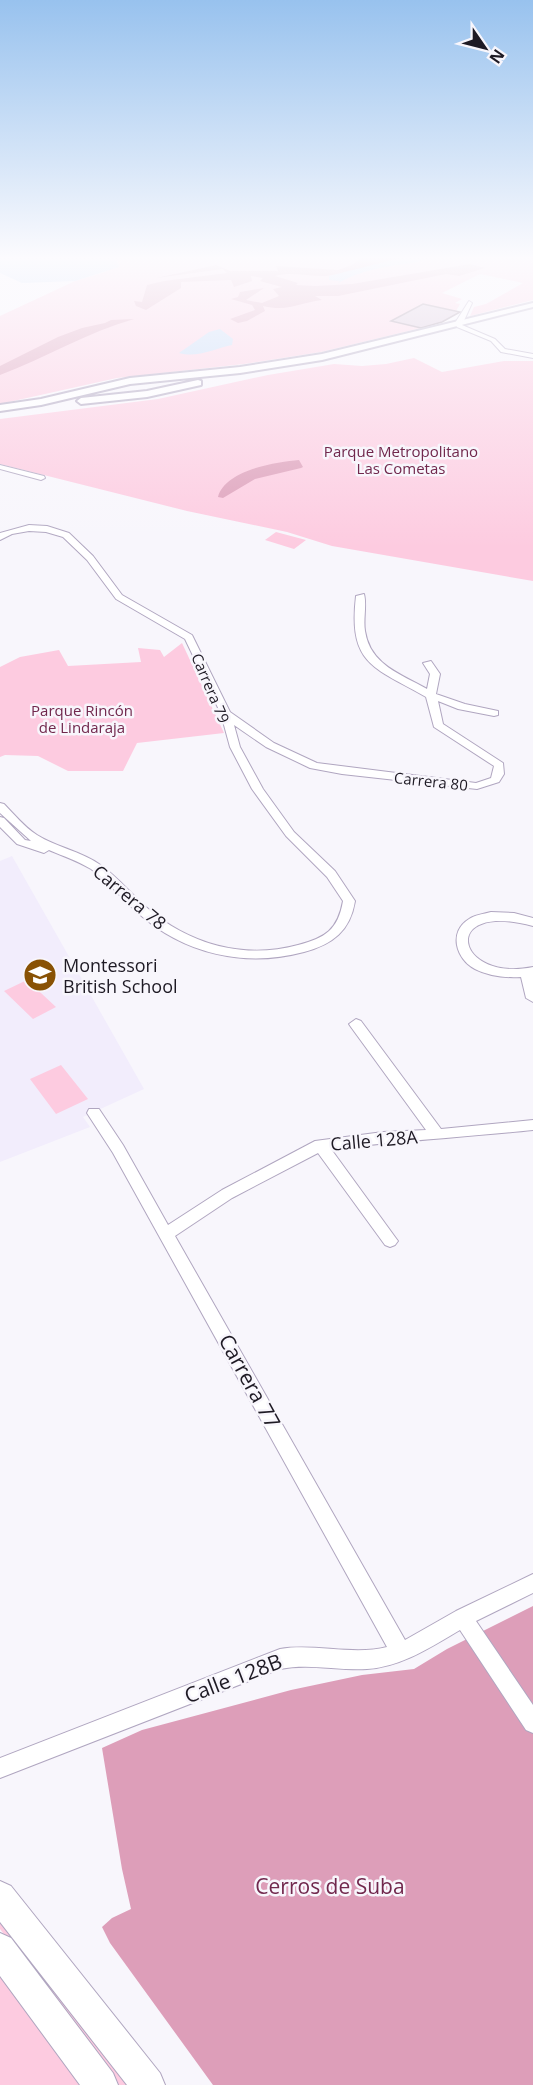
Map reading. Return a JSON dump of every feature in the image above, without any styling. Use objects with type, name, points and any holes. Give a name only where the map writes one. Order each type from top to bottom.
[{"type":"highway","points":[[0,1897],[147,2085]]},
{"type":"highway","points":[[0,1949],[101,2085]]},
{"type":"main road","points":[[0,410],[109,385],[240,370],[335,353]]},
{"type":"main road","points":[[0,410],[114,398],[353,353]]},
{"type":"main road","points":[[155,378],[147,383],[148,386],[170,389]]},
{"type":"main road","points":[[109,385],[124,386],[132,390],[128,394],[114,398]]},
{"type":"street","points":[[510,353],[533,356]]},
{"type":"street","points":[[0,467],[41,478]]},
{"type":"street","name":"Carrera 79","points":[[0,537],[29,528],[47,529],[66,535],[90,558],[119,597],[189,637],[226,714],[230,734],[258,789],[290,834],[331,874],[349,901]]},
{"type":"street","points":[[361,596],[359,632],[373,663],[430,696],[462,707],[494,713]]},
{"type":"street","name":"Carrera 80","points":[[226,714],[270,746],[314,766],[477,786],[495,780],[499,774],[499,765],[438,725],[430,696],[435,674],[428,663]]},
{"type":"street","points":[[0,806],[31,842]]},
{"type":"street","points":[[0,820],[31,842]]},
{"type":"street","name":"Carrera 78","points":[[31,842],[60,851],[96,868],[168,930],[190,942],[228,954],[268,955],[296,951],[317,943],[336,934],[347,918],[349,901]]},
{"type":"street","points":[[533,922],[511,915],[483,917],[472,923],[465,931],[462,940],[464,950],[482,967],[511,975],[529,972],[533,998]]},
{"type":"street","points":[[356,1024],[437,1135]]},
{"type":"street","name":"Carrera 77","points":[[94,1113],[118,1149],[401,1652]]},
{"type":"street","name":"Calle 128A","points":[[166,1234],[227,1194],[275,1167],[320,1146],[383,1137],[437,1135],[533,1125]]},
{"type":"street","points":[[320,1146],[390,1241]]},
{"type":"street","name":"Calle 128B","points":[[0,1768],[280,1659],[308,1656],[358,1660],[401,1652],[533,1583]]},
{"type":"street","points":[[463,1618],[533,1723]]},
{"type":"shaded area","name":"Montessori British School","points":[[12,856],[144,1089],[83,1117],[90,1127],[0,1162],[0,861]]},
{"type":"green space","points":[[0,353],[313,353],[244,364],[117,378],[0,404]]},
{"type":"green space","points":[[25,353],[50,353],[0,375],[0,366]]},
{"type":"green space","name":"Parque Metropolitano Las Cometas","points":[[414,358],[442,372],[504,361],[533,361],[533,581],[332,546],[287,532],[187,511],[0,464],[0,419],[158,399],[268,375],[334,364],[362,366]]},
{"type":"green space","points":[[299,460],[303,467],[301,468],[255,479],[223,498],[218,497],[230,480],[241,474],[265,465]]},
{"type":"green space","points":[[276,532],[306,540],[294,549],[265,540]]},
{"type":"green space","name":"Parque Rincón de Lindaraja","points":[[182,643],[224,733],[137,743],[123,771],[68,771],[38,756],[5,755],[0,757],[0,667],[20,657],[59,650],[68,666],[141,662],[138,648],[160,650],[164,657]]},
{"type":"green space","points":[[27,980],[56,1007],[33,1019],[4,991]]},
{"type":"green space","points":[[61,1065],[88,1099],[56,1114],[30,1079]]},
{"type":"green space","name":"Cerros de Suba","points":[[533,1606],[533,2085],[213,2085],[110,1943],[102,1927],[112,1918],[131,1909],[102,1748],[142,1730],[291,1690],[362,1675],[414,1669],[447,1649]]},
{"type":"green space","points":[[0,1916],[131,2085],[113,2085],[64,2014],[0,1929]]},
{"type":"green space","points":[[0,1971],[82,2085],[0,2085]]},
{"type":"place","name":"Montessori British School","points":[[40,975]]}]
